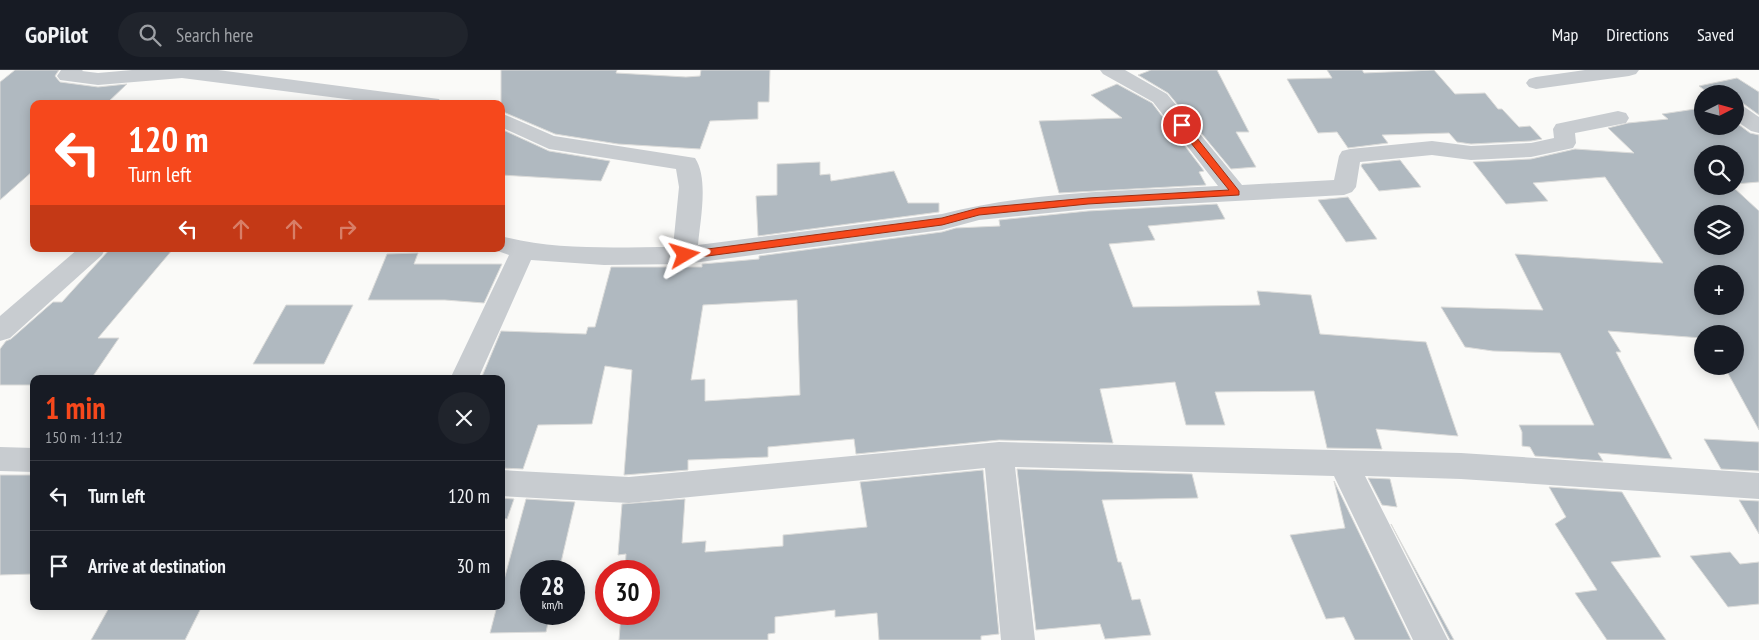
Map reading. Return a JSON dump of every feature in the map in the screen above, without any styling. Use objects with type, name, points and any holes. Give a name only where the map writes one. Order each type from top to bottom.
[{"type":"street","points":[[73,70],[67,76],[98,79],[182,72],[312,87],[402,100]]},
{"type":"street","points":[[1110,70],[1160,98]]},
{"type":"street","points":[[1133,70],[1160,98],[1236,193]]},
{"type":"street","points":[[1536,83],[1629,70]]},
{"type":"street","points":[[1744,117],[1759,126]]},
{"type":"street","points":[[465,375],[512,247],[604,256],[685,255],[942,222],[979,212],[1088,201],[1344,186],[1350,156],[1432,148],[1471,153],[1531,150],[1565,143],[1564,128],[1618,118]]},
{"type":"street","points":[[505,121],[549,142],[687,163],[691,187],[685,255]]},
{"type":"street","points":[[0,331],[89,252]]},
{"type":"street","points":[[999,454],[1018,640]]},
{"type":"street","points":[[505,483],[629,490],[999,454],[1461,466],[1759,486]]},
{"type":"street","points":[[0,459],[30,460]]},
{"type":"street","points":[[1343,464],[1431,640]]},
{"type":"building","points":[[15,70],[59,70],[55,76],[60,82],[98,87],[127,84],[110,100],[30,100],[30,174],[0,200],[0,82]]},
{"type":"building","points":[[501,70],[617,70],[616,73],[686,77],[700,76],[701,70],[770,70],[769,102],[758,102],[758,119],[710,121],[700,149],[618,144],[555,134],[505,113],[505,100],[501,100]]},
{"type":"building","points":[[1151,70],[1217,70],[1249,132],[1236,132],[1256,167],[1231,169],[1168,93],[1138,75]]},
{"type":"building","points":[[1327,70],[1362,70],[1364,73],[1434,70],[1455,94],[1485,93],[1498,109],[1502,109],[1519,127],[1530,126],[1542,139],[1471,144],[1457,142],[1449,133],[1382,135],[1388,143],[1348,148],[1337,132],[1318,133],[1287,79],[1332,78]]},
{"type":"building","points":[[1737,78],[1759,92],[1759,115],[1744,104],[1744,85],[1704,85]]},
{"type":"building","points":[[1117,84],[1152,103],[1204,171],[1199,172],[1206,185],[1059,193],[1039,121],[1122,118],[1091,95]]},
{"type":"building","points":[[1694,109],[1694,135],[1744,135],[1744,129],[1750,133],[1759,135],[1759,182],[1744,183],[1744,145],[1694,145],[1694,195],[1742,195],[1759,211],[1759,430],[1729,375],[1744,375],[1744,325],[1694,325],[1694,337],[1608,331],[1621,352],[1616,352],[1672,459],[1598,453],[1603,461],[1535,456],[1530,447],[1522,446],[1522,432],[1519,425],[1594,425],[1560,353],[1493,351],[1465,347],[1441,307],[1543,310],[1515,254],[1663,263],[1605,177],[1533,183],[1548,201],[1506,204],[1473,162],[1531,159],[1575,149],[1634,153],[1608,128],[1628,123],[1668,119],[1662,114]]},
{"type":"building","points":[[505,131],[549,151],[610,161],[601,181],[505,175]]},
{"type":"building","points":[[1400,160],[1421,187],[1379,191],[1361,166],[1362,164]]},
{"type":"building","points":[[820,162],[820,175],[830,174],[831,181],[894,171],[908,203],[939,203],[939,212],[758,236],[756,196],[777,195],[777,164]]},
{"type":"building","points":[[1348,197],[1377,239],[1346,242],[1318,200]]},
{"type":"building","points":[[1217,204],[1225,219],[1148,226],[1155,240],[1109,244],[1133,307],[1260,305],[1257,291],[1311,295],[1320,334],[1426,342],[1458,436],[1376,429],[1382,449],[1327,448],[1314,391],[1215,392],[1225,425],[1186,425],[1175,382],[1100,389],[1113,443],[999,440],[856,454],[854,439],[768,447],[768,457],[688,460],[688,470],[624,475],[632,370],[605,366],[592,424],[538,425],[523,469],[505,468],[505,375],[483,375],[501,331],[586,334],[588,327],[595,327],[611,267],[702,267],[702,264],[759,259],[759,256],[942,232],[956,228],[1000,226],[999,220],[1088,211]],"holes":[[[797,300],[800,395],[705,401],[705,379],[691,380],[703,305]]]},
{"type":"building","points":[[107,252],[170,252],[98,338],[119,338],[94,375],[30,375],[30,385],[0,385],[0,349],[6,341],[11,339],[53,302],[62,302]]},
{"type":"building","points":[[418,253],[414,264],[502,264],[484,303],[445,300],[368,300],[387,254]]},
{"type":"building","points":[[286,305],[353,305],[324,364],[253,364]]},
{"type":"building","points":[[1704,439],[1759,442],[1759,471],[1721,469]]},
{"type":"building","points":[[1017,469],[1192,474],[1198,498],[1102,500],[1118,562],[1121,562],[1132,600],[1140,599],[1151,635],[1105,639],[1100,624],[1036,630]]},
{"type":"building","points":[[983,470],[999,634],[981,636],[981,640],[879,640],[877,613],[835,617],[835,610],[775,617],[775,633],[768,634],[768,640],[619,640],[620,625],[660,625],[660,560],[626,560],[626,554],[618,555],[622,504],[685,499],[682,543],[706,541],[705,552],[783,546],[783,535],[867,527],[860,482]]},
{"type":"building","points":[[0,475],[30,475],[30,574],[0,575]]},
{"type":"building","points":[[1368,478],[1390,479],[1397,507],[1382,505]]},
{"type":"building","points":[[1334,481],[1411,640],[1355,640],[1344,617],[1326,619],[1290,535],[1345,528]]},
{"type":"building","points":[[1549,487],[1622,492],[1661,557],[1611,562],[1666,640],[1607,640],[1575,593],[1597,590],[1555,524],[1566,517]]},
{"type":"building","points":[[505,498],[514,499],[507,519],[505,519]]},
{"type":"building","points":[[526,499],[575,502],[562,560],[520,560],[520,625],[548,625],[546,632],[490,633],[496,610],[505,610],[505,576]]},
{"type":"building","points":[[1739,500],[1759,501],[1759,534]]},
{"type":"building","points":[[1391,524],[1454,640],[1450,640]]},
{"type":"building","points":[[1730,552],[1740,564],[1759,562],[1759,604],[1728,607],[1690,556]]},
{"type":"building","points":[[108,610],[200,610],[185,640],[91,640]]},
{"type":"route","points":[[685,255],[828,235],[942,222],[979,212],[1088,201],[1236,193],[1182,125]]}]
